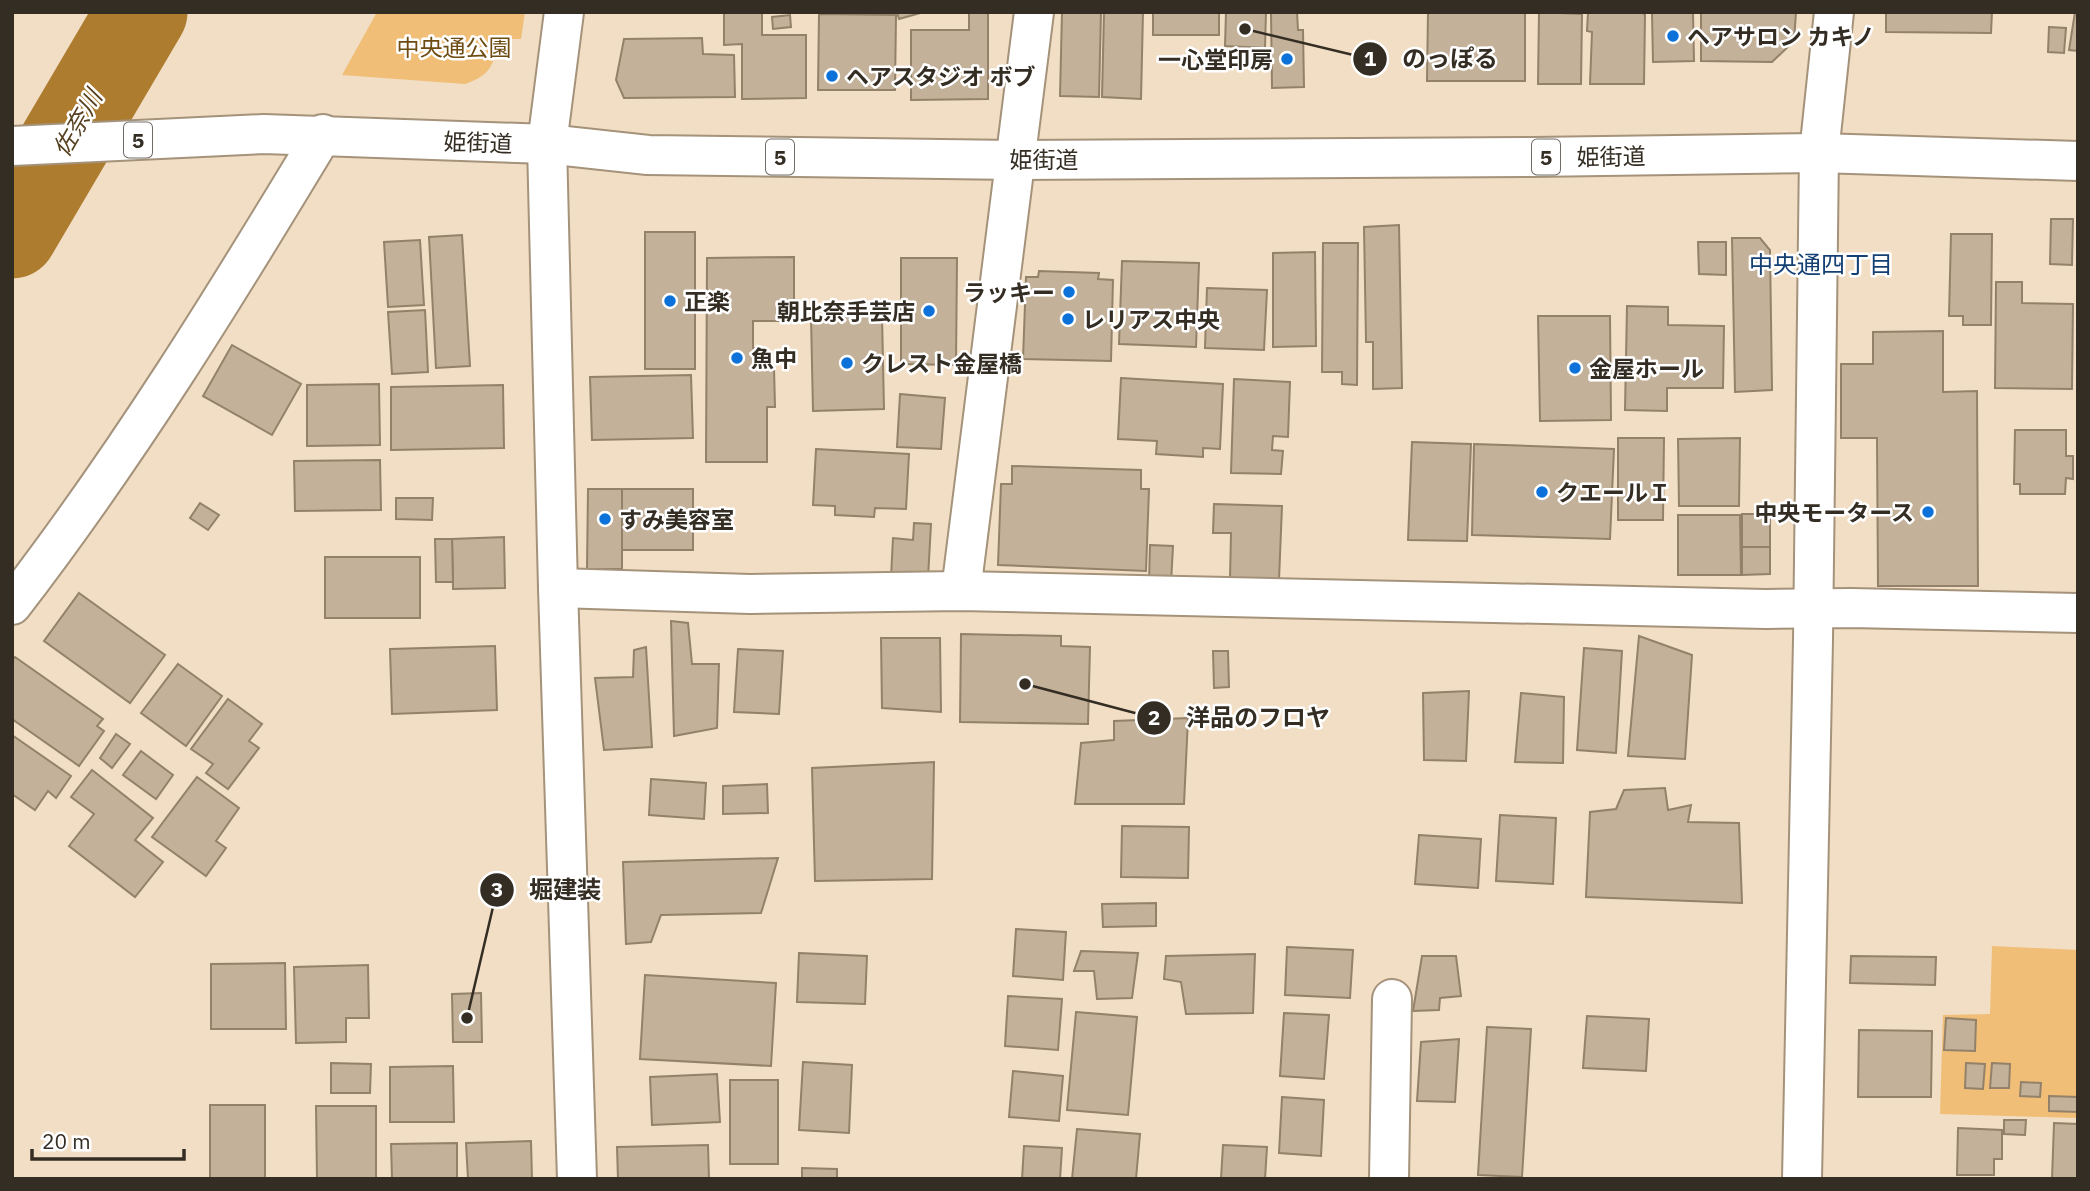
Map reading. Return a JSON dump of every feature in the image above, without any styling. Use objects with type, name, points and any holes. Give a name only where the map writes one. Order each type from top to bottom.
[{"type":"street","points":[[564,12],[547,144],[577,1179]]},
{"type":"street","points":[[961,591],[1034,12]]},
{"type":"street","points":[[1802,1179],[1819,153],[1834,12]]},
{"type":"street","name":"姫街道","points":[[12,146],[264,134],[323,134],[547,144],[648,155],[1014,160],[1533,158],[1819,153],[2078,160]]},
{"type":"street","points":[[12,605],[61,541],[189,352],[323,134]]},
{"type":"street","points":[[558,588],[750,594],[961,591],[2078,613]]},
{"type":"street","points":[[1389,1179],[1392,999]]},
{"type":"green space","name":"中央通公園","points":[[377,12],[525,12],[521,39],[501,39],[490,68],[481,77],[465,84],[342,75]]},
{"type":"green space","points":[[1992,946],[2078,950],[2078,1118],[1940,1114],[1943,1015],[1990,1014]]},
{"type":"building","points":[[724,12],[762,12],[762,35],[806,35],[806,98],[742,99],[742,44],[724,45]]},
{"type":"building","points":[[897,12],[924,12],[899,19]]},
{"type":"building","points":[[969,12],[988,12],[988,99],[911,100],[911,30],[969,30]]},
{"type":"building","points":[[1062,12],[1101,12],[1099,97],[1060,96]]},
{"type":"building","points":[[1104,12],[1143,12],[1141,99],[1102,97]]},
{"type":"building","points":[[1153,12],[1219,12],[1219,35],[1153,35]]},
{"type":"building","points":[[1226,12],[1266,12],[1265,48],[1225,46]]},
{"type":"building","name":"一心堂印房","points":[[1271,12],[1297,12],[1298,30],[1303,30],[1304,87],[1272,88]]},
{"type":"building","points":[[1428,12],[1525,12],[1525,81],[1427,81]]},
{"type":"building","points":[[1539,12],[1582,14],[1581,84],[1538,84]]},
{"type":"building","points":[[1588,12],[1642,12],[1645,15],[1644,84],[1590,84],[1592,32],[1587,31]]},
{"type":"building","name":"ヘアサロン カキノ","points":[[1652,12],[1693,12],[1694,61],[1653,62]]},
{"type":"building","points":[[1701,12],[1796,12],[1794,41],[1772,62],[1701,61]]},
{"type":"building","points":[[1886,12],[1992,12],[1991,33],[1886,32]]},
{"type":"building","points":[[2075,12],[2078,12],[2078,51],[2069,50]]},
{"type":"building","points":[[819,14],[896,15],[895,90],[818,90]]},
{"type":"building","points":[[790,15],[791,27],[773,29],[772,17]]},
{"type":"building","points":[[2049,27],[2066,28],[2064,53],[2048,52]]},
{"type":"building","points":[[702,38],[703,54],[734,55],[735,97],[624,98],[616,80],[624,39]]},
{"type":"building","points":[[2051,219],[2073,219],[2072,265],[2050,264]]},
{"type":"building","points":[[1399,225],[1402,388],[1373,389],[1373,342],[1366,342],[1364,227]]},
{"type":"building","name":"正楽","points":[[645,232],[695,232],[695,369],[645,369]]},
{"type":"building","points":[[1951,234],[1992,234],[1991,325],[1963,325],[1963,316],[1949,316]]},
{"type":"building","points":[[462,235],[470,366],[436,368],[429,237]]},
{"type":"building","points":[[1732,238],[1760,238],[1770,250],[1772,390],[1735,392]]},
{"type":"building","points":[[420,240],[424,305],[388,307],[384,242]]},
{"type":"building","points":[[1698,242],[1726,242],[1726,275],[1699,274]]},
{"type":"building","points":[[1323,243],[1358,243],[1357,385],[1342,384],[1342,372],[1322,372]]},
{"type":"building","points":[[1315,252],[1316,346],[1273,347],[1273,253]]},
{"type":"building","name":"魚中","points":[[794,257],[794,321],[753,321],[753,348],[767,348],[767,368],[774,368],[775,407],[767,407],[767,462],[706,462],[707,258]]},
{"type":"building","name":"朝比奈手芸店","points":[[901,258],[957,258],[956,365],[901,364]]},
{"type":"building","points":[[1122,261],[1199,263],[1196,347],[1119,344]]},
{"type":"building","name":"レリアス中央","points":[[1039,271],[1099,273],[1098,279],[1113,280],[1111,361],[1023,359],[1026,277],[1038,277]]},
{"type":"building","points":[[1996,282],[2022,282],[2022,303],[2073,304],[2072,389],[1995,388]]},
{"type":"building","points":[[1207,288],[1267,290],[1264,350],[1205,348]]},
{"type":"building","points":[[1627,306],[1668,307],[1668,325],[1724,326],[1723,388],[1667,388],[1667,411],[1625,410]]},
{"type":"building","points":[[425,310],[428,372],[392,374],[388,312]]},
{"type":"building","name":"クレスト金屋橋","points":[[882,316],[884,409],[813,411],[811,317]]},
{"type":"building","name":"金屋ホール","points":[[1538,316],[1610,316],[1611,420],[1540,421]]},
{"type":"building","name":"中央モータース","points":[[1943,331],[1943,392],[1977,391],[1978,586],[1878,586],[1877,438],[1841,438],[1841,364],[1873,364],[1873,332]]},
{"type":"building","points":[[232,345],[301,384],[272,435],[203,396]]},
{"type":"building","points":[[691,375],[693,438],[592,440],[590,377]]},
{"type":"building","points":[[1121,378],[1223,384],[1220,449],[1203,448],[1203,457],[1156,454],[1157,441],[1118,439]]},
{"type":"building","points":[[1234,379],[1290,382],[1288,437],[1273,436],[1272,450],[1283,451],[1281,474],[1231,473]]},
{"type":"building","points":[[379,384],[380,445],[307,446],[307,385]]},
{"type":"building","points":[[503,385],[504,448],[391,450],[391,387]]},
{"type":"building","points":[[900,394],[945,398],[941,449],[897,447]]},
{"type":"building","points":[[2015,430],[2066,430],[2066,456],[2073,456],[2073,479],[2066,478],[2065,494],[2020,494],[2020,484],[2014,484]]},
{"type":"building","points":[[1618,438],[1664,438],[1663,520],[1618,520]]},
{"type":"building","points":[[1740,438],[1739,506],[1679,506],[1678,439]]},
{"type":"building","points":[[1412,442],[1471,444],[1467,541],[1408,540]]},
{"type":"building","name":"クエールＩ","points":[[1474,444],[1614,449],[1610,539],[1472,535]]},
{"type":"building","points":[[816,449],[909,454],[906,509],[875,508],[874,517],[835,515],[835,506],[813,505]]},
{"type":"building","points":[[380,460],[381,510],[295,511],[294,461]]},
{"type":"building","points":[[1012,466],[1141,470],[1141,489],[1149,489],[1146,571],[998,565],[1001,484],[1012,484]]},
{"type":"building","name":"すみ美容室","points":[[588,489],[622,489],[622,569],[587,569]]},
{"type":"building","points":[[622,489],[693,489],[693,550],[622,550]]},
{"type":"building","points":[[396,498],[433,498],[432,520],[396,519]]},
{"type":"building","points":[[200,503],[219,515],[208,530],[190,518]]},
{"type":"building","points":[[1214,504],[1282,506],[1279,580],[1230,579],[1231,533],[1213,533]]},
{"type":"building","points":[[1742,514],[1770,514],[1770,547],[1742,547]]},
{"type":"building","points":[[1678,515],[1740,515],[1741,575],[1678,575]]},
{"type":"building","points":[[914,523],[931,524],[928,578],[891,577],[893,538],[913,540]]},
{"type":"building","points":[[504,537],[505,588],[453,589],[452,539]]},
{"type":"building","points":[[435,539],[452,539],[453,582],[436,582]]},
{"type":"building","points":[[1150,545],[1173,546],[1171,583],[1149,582]]},
{"type":"building","points":[[1742,547],[1770,547],[1770,574],[1742,575]]},
{"type":"building","points":[[325,557],[420,557],[420,618],[325,618]]},
{"type":"building","points":[[79,593],[165,655],[130,703],[44,641]]},
{"type":"building","points":[[671,621],[688,623],[692,664],[719,664],[717,728],[674,736]]},
{"type":"building","points":[[961,634],[1061,636],[1061,646],[1090,647],[1088,724],[960,722]]},
{"type":"building","points":[[1639,636],[1692,655],[1685,759],[1628,756]]},
{"type":"building","points":[[881,638],[940,638],[941,712],[882,708]]},
{"type":"building","points":[[495,646],[497,710],[392,714],[390,649]]},
{"type":"building","points":[[646,647],[652,747],[604,750],[595,678],[633,677],[634,650]]},
{"type":"building","points":[[1584,648],[1622,651],[1616,753],[1577,750]]},
{"type":"building","points":[[738,649],[783,651],[779,714],[734,712]]},
{"type":"building","points":[[1213,651],[1228,651],[1229,687],[1214,688]]},
{"type":"building","points":[[15,657],[103,719],[97,726],[104,731],[79,766],[12,719],[12,660]]},
{"type":"building","points":[[178,664],[222,696],[186,746],[141,713]]},
{"type":"building","points":[[1469,691],[1466,761],[1424,760],[1423,693]]},
{"type":"building","points":[[1521,693],[1564,697],[1563,763],[1515,762]]},
{"type":"building","points":[[228,699],[262,724],[249,741],[259,748],[228,789],[206,773],[213,764],[191,749]]},
{"type":"building","points":[[1188,718],[1184,804],[1075,804],[1081,743],[1114,740],[1114,721]]},
{"type":"building","points":[[116,734],[130,744],[112,768],[100,758]]},
{"type":"building","points":[[12,735],[71,776],[56,798],[48,791],[35,810],[12,794]]},
{"type":"building","points":[[141,751],[173,775],[156,799],[123,775]]},
{"type":"building","points":[[934,762],[932,879],[815,881],[812,768]]},
{"type":"building","points":[[92,770],[153,818],[135,840],[163,862],[135,897],[69,846],[94,814],[71,797]]},
{"type":"building","points":[[197,777],[239,808],[216,841],[226,848],[206,876],[152,837]]},
{"type":"building","points":[[651,779],[706,783],[704,819],[649,815]]},
{"type":"building","points":[[767,784],[768,813],[723,814],[723,786]]},
{"type":"building","points":[[1665,788],[1668,810],[1691,805],[1688,822],[1739,823],[1742,903],[1586,897],[1590,812],[1616,809],[1624,790]]},
{"type":"building","points":[[1500,815],[1556,818],[1553,884],[1496,881]]},
{"type":"building","points":[[1122,826],[1189,827],[1188,878],[1121,877]]},
{"type":"building","points":[[1419,835],[1481,839],[1478,888],[1415,884]]},
{"type":"building","points":[[778,858],[761,913],[661,915],[651,942],[626,944],[623,862]]},
{"type":"building","points":[[1156,903],[1156,926],[1103,927],[1102,904]]},
{"type":"building","points":[[1016,929],[1066,932],[1063,980],[1013,976]]},
{"type":"building","points":[[1287,947],[1353,950],[1350,998],[1285,995]]},
{"type":"building","points":[[1081,951],[1138,953],[1132,998],[1097,999],[1094,971],[1074,971]]},
{"type":"building","points":[[799,953],[867,956],[865,1004],[797,1002]]},
{"type":"building","points":[[1255,954],[1253,1013],[1186,1014],[1181,982],[1164,979],[1166,956]]},
{"type":"building","points":[[1422,956],[1456,956],[1461,996],[1440,998],[1439,1010],[1413,1011]]},
{"type":"building","points":[[1851,956],[1936,957],[1935,985],[1850,983]]},
{"type":"building","points":[[285,963],[286,1029],[211,1029],[211,964]]},
{"type":"building","points":[[368,965],[369,1018],[346,1018],[346,1042],[296,1043],[294,967]]},
{"type":"building","points":[[645,975],[776,983],[771,1066],[640,1059]]},
{"type":"building","points":[[481,993],[482,1042],[453,1042],[452,994]]},
{"type":"building","points":[[1008,996],[1062,999],[1058,1050],[1005,1046]]},
{"type":"building","points":[[1076,1012],[1137,1017],[1128,1115],[1067,1110]]},
{"type":"building","points":[[1284,1013],[1329,1015],[1324,1079],[1280,1076]]},
{"type":"building","points":[[1587,1016],[1649,1019],[1646,1071],[1583,1068]]},
{"type":"building","points":[[1946,1018],[1976,1020],[1975,1051],[1944,1050]]},
{"type":"building","points":[[1487,1027],[1531,1029],[1522,1177],[1478,1175]]},
{"type":"building","points":[[1859,1030],[1932,1031],[1931,1097],[1858,1097]]},
{"type":"building","points":[[1459,1039],[1455,1102],[1417,1101],[1421,1042]]},
{"type":"building","points":[[803,1062],[852,1065],[849,1133],[799,1130]]},
{"type":"building","points":[[331,1063],[371,1064],[370,1093],[331,1093]]},
{"type":"building","points":[[1966,1063],[1985,1064],[1983,1089],[1965,1088]]},
{"type":"building","points":[[1992,1063],[2010,1064],[2009,1088],[1990,1088]]},
{"type":"building","points":[[453,1066],[454,1122],[390,1122],[390,1067]]},
{"type":"building","points":[[1013,1071],[1063,1076],[1059,1121],[1009,1117]]},
{"type":"building","points":[[717,1074],[720,1122],[652,1125],[650,1077]]},
{"type":"building","points":[[730,1080],[778,1080],[778,1164],[730,1164]]},
{"type":"building","points":[[2021,1082],[2041,1083],[2040,1097],[2020,1096]]},
{"type":"building","points":[[2049,1096],[2078,1097],[2078,1112],[2049,1111]]},
{"type":"building","points":[[1282,1097],[1324,1100],[1321,1156],[1279,1153]]},
{"type":"building","points":[[210,1105],[265,1105],[265,1179],[210,1179]]},
{"type":"building","points":[[316,1106],[376,1106],[376,1179],[317,1179]]},
{"type":"building","points":[[2004,1120],[2026,1120],[2025,1135],[2004,1134]]},
{"type":"building","points":[[2054,1123],[2078,1124],[2078,1179],[2052,1179]]},
{"type":"building","points":[[1958,1128],[2002,1130],[2002,1159],[1994,1159],[1994,1175],[1957,1175]]},
{"type":"building","points":[[1077,1129],[1140,1134],[1136,1179],[1072,1179]]},
{"type":"building","points":[[531,1141],[532,1179],[468,1179],[466,1143]]},
{"type":"building","points":[[457,1143],[457,1179],[392,1179],[391,1144]]},
{"type":"building","points":[[708,1145],[709,1179],[618,1179],[617,1147]]},
{"type":"building","points":[[1223,1145],[1267,1147],[1265,1179],[1221,1179]]},
{"type":"building","points":[[1024,1146],[1062,1148],[1060,1179],[1022,1179]]},
{"type":"building","points":[[802,1168],[837,1169],[837,1179],[802,1179]]},
{"type":"waterway","name":"佐奈川","points":[[12,233],[142,12]]},
{"type":"place","name":"のっぽる","points":[[1245,29]]},
{"type":"place","name":"ヘアサロン カキノ","points":[[1673,36]]},
{"type":"place","name":"一心堂印房","points":[[1287,59]]},
{"type":"place","name":"ヘアスタジオ ボブ","points":[[832,76]]},
{"type":"place","name":"ラッキー","points":[[1069,292]]},
{"type":"place","name":"正楽","points":[[670,301]]},
{"type":"place","name":"朝比奈手芸店","points":[[929,311]]},
{"type":"place","name":"レリアス中央","points":[[1068,319]]},
{"type":"place","name":"魚中","points":[[737,358]]},
{"type":"place","name":"クレスト金屋橋","points":[[847,363]]},
{"type":"place","name":"金屋ホール","points":[[1575,368]]},
{"type":"place","name":"クエールＩ","points":[[1542,492]]},
{"type":"place","name":"中央モータース","points":[[1928,512]]},
{"type":"place","name":"すみ美容室","points":[[605,519]]},
{"type":"place","name":"洋品のフロヤ","points":[[1025,684]]},
{"type":"place","name":"堀建装","points":[[467,1018]]},
{"type":"district","name":"中央通四丁目","points":[[1821,264]]}]
